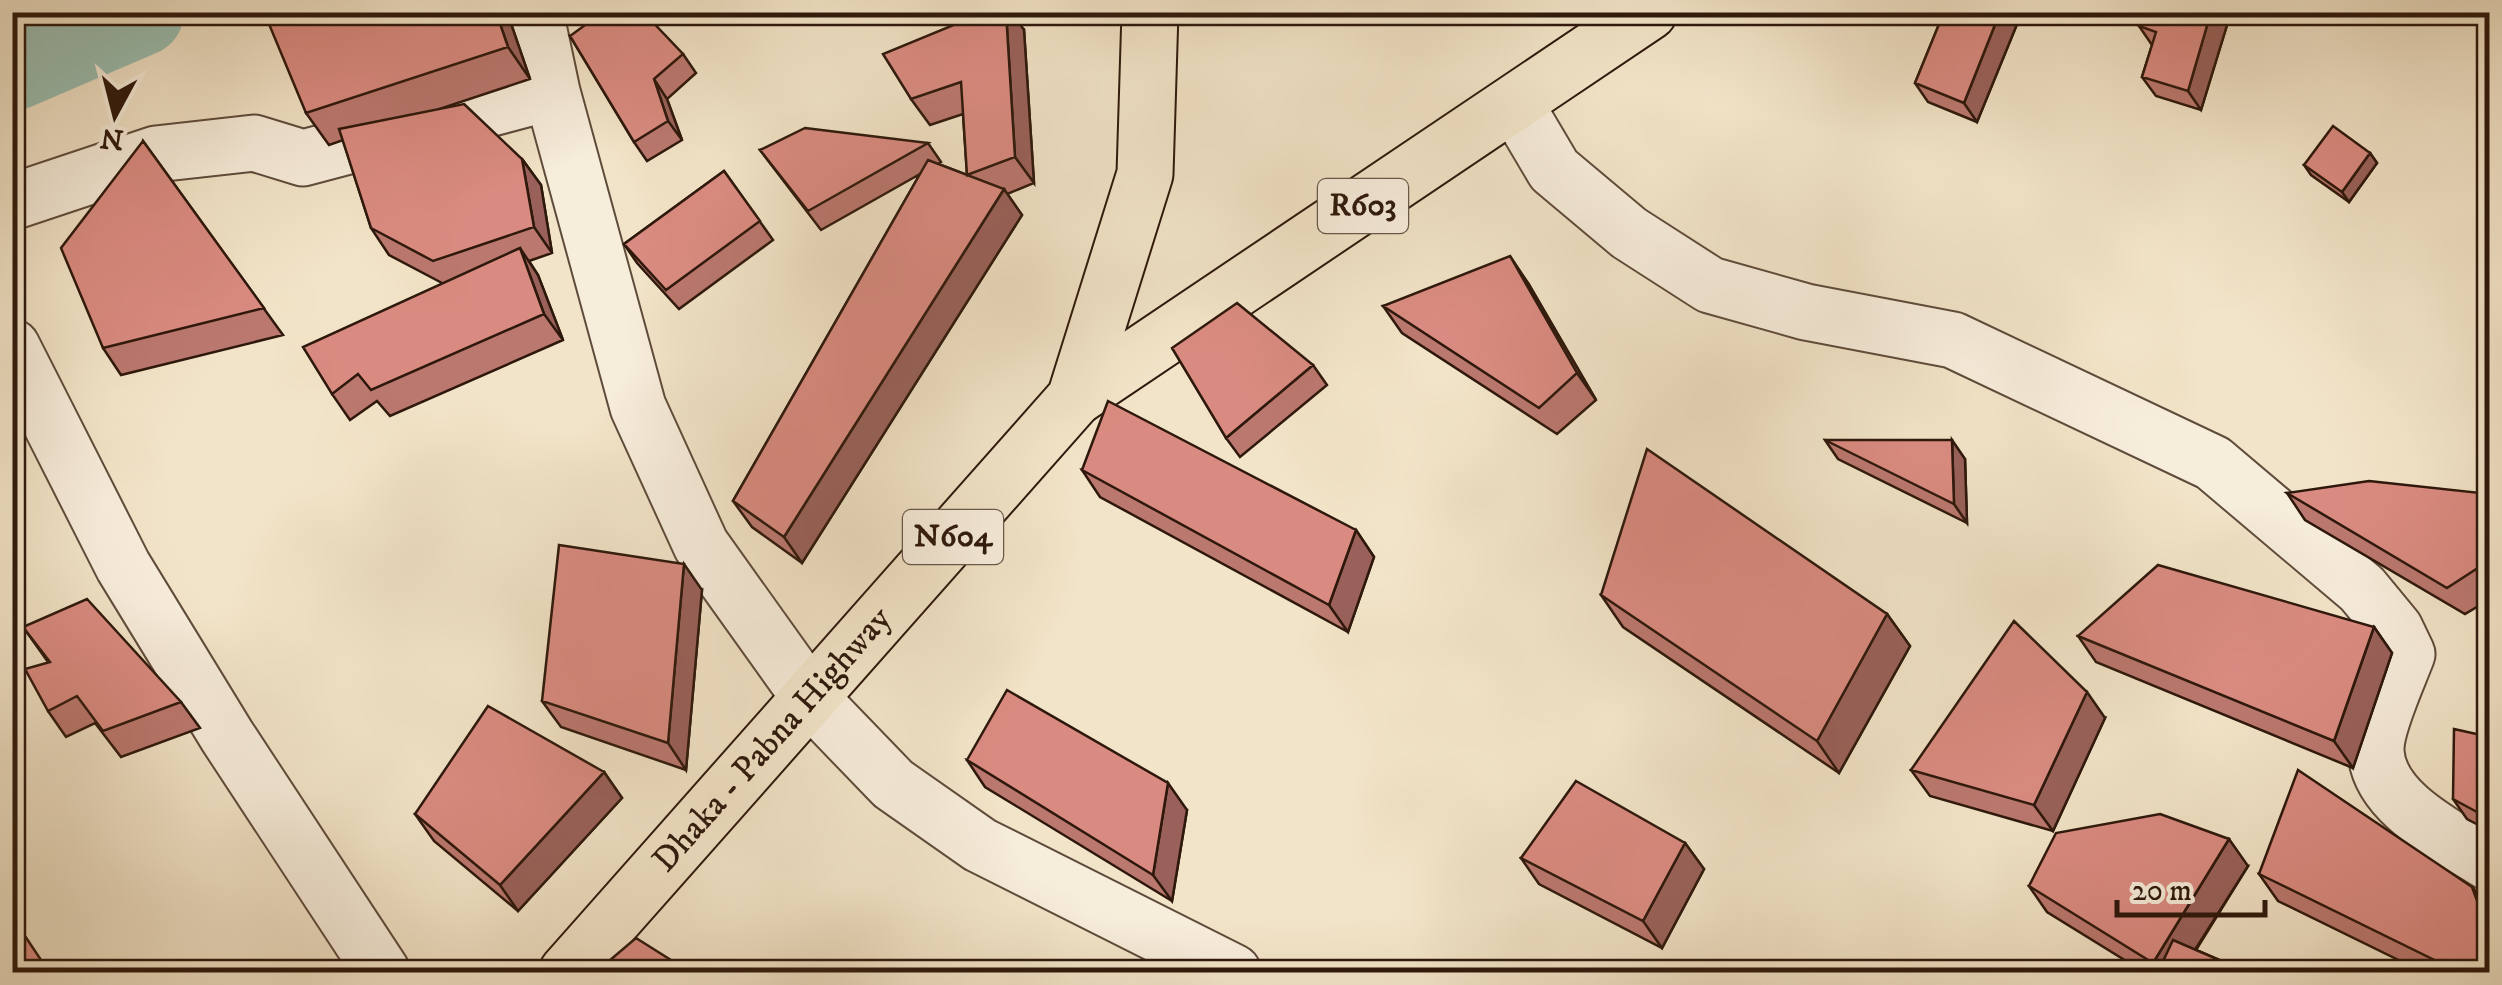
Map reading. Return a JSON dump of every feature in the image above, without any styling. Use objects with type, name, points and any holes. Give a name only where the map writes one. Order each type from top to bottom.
[{"type":"main road","name":"Dhaka - Pabna Highway","points":[[567,972],[1076,398],[1144,174],[1150,12]]},
{"type":"main road","name":"R603","points":[[1076,398],[1649,12]]},
{"type":"street","points":[[535,12],[552,92],[638,407],[701,545],[811,699],[892,784],[980,844],[1233,972]]},
{"type":"street","points":[[12,202],[156,154],[254,142],[303,158],[552,92]]},
{"type":"street","points":[[1515,104],[1554,170],[1629,233],[1710,285],[1806,312],[1953,340],[2213,463],[2362,589],[2395,630],[2407,654],[2375,749],[2383,781],[2419,816],[2490,863]]},
{"type":"street","points":[[12,346],[123,566],[226,736],[382,972]]},
{"type":"building","points":[[264,12],[496,12],[508,47],[306,113]]},
{"type":"building","points":[[603,12],[643,12],[683,54],[654,79],[668,121],[634,142],[570,36]]},
{"type":"building","points":[[985,12],[1006,12],[1015,157],[967,175],[961,82],[911,99],[883,54]]},
{"type":"building","points":[[1944,12],[2000,12],[1964,103],[1915,83]]},
{"type":"building","points":[[2143,12],[2211,12],[2188,91],[2142,77],[2156,32],[2139,26]]},
{"type":"building","points":[[464,104],[522,159],[534,227],[433,261],[371,228],[339,129]]},
{"type":"building","points":[[2333,126],[2370,153],[2342,192],[2304,165]]},
{"type":"building","points":[[805,128],[928,143],[808,211],[760,150]]},
{"type":"building","points":[[143,141],[264,308],[103,348],[61,248]]},
{"type":"building","points":[[928,160],[1004,189],[784,537],[733,501]]},
{"type":"building","points":[[724,171],[760,221],[666,290],[624,244]]},
{"type":"building","points":[[520,248],[544,314],[371,390],[358,374],[332,394],[303,347]]},
{"type":"building","points":[[1510,256],[1577,373],[1539,408],[1383,306]]},
{"type":"building","points":[[1237,303],[1313,365],[1226,438],[1172,348]]},
{"type":"building","points":[[1108,401],[1356,530],[1329,605],[1082,470]]},
{"type":"building","points":[[1825,440],[1952,440],[1954,504]]},
{"type":"building","points":[[1647,449],[1887,614],[1817,741],[1601,595]]},
{"type":"building","points":[[2369,481],[2490,494],[2490,560],[2447,588],[2287,493]]},
{"type":"building","points":[[559,545],[684,564],[668,743],[542,701]]},
{"type":"building","points":[[2158,565],[2374,627],[2334,741],[2078,636]]},
{"type":"building","points":[[87,599],[181,702],[103,731],[77,696],[48,711],[25,669],[50,662],[23,627]]},
{"type":"building","points":[[2014,621],[2087,692],[2034,805],[1911,770]]},
{"type":"building","points":[[1007,690],[1168,783],[1153,875],[967,760]]},
{"type":"building","points":[[488,706],[604,772],[500,885],[415,814]]},
{"type":"building","points":[[2454,729],[2490,737],[2490,819],[2453,799]]},
{"type":"building","points":[[2298,770],[2472,887],[2490,936],[2490,972],[2459,972],[2259,874]]},
{"type":"building","points":[[1576,781],[1685,843],[1643,921],[1521,858]]},
{"type":"building","points":[[2160,814],[2229,839],[2153,963],[2029,886],[2056,833]]},
{"type":"building","points":[[12,923],[19,927],[49,972],[12,972]]},
{"type":"building","points":[[636,938],[690,972],[596,972]]},
{"type":"building","points":[[2173,940],[2247,972],[2158,972]]},
{"type":"waterway","points":[[12,67],[140,12]]}]
